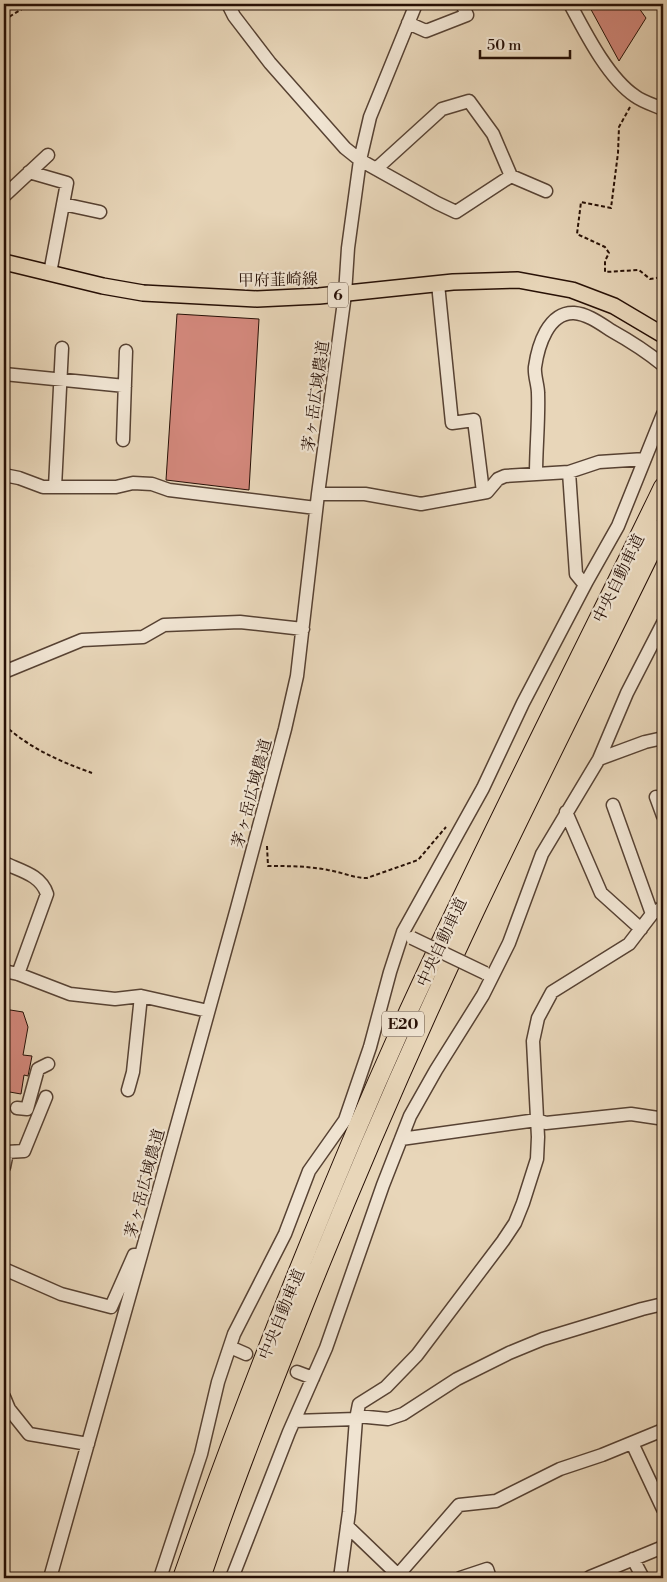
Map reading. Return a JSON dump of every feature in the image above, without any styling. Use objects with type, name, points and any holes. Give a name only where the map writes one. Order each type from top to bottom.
[{"type":"highway","points":[[630,555],[663,473]]},
{"type":"highway","name":"中央自動車道","points":[[182,1578],[268,1347],[338,1170],[459,904],[663,487]]},
{"type":"highway","name":"中央自動車道","points":[[201,1578],[230,1493],[354,1179],[474,911],[663,527]]},
{"type":"main road","name":"甲府韮崎線","points":[[4,262],[103,286],[143,293],[257,299],[345,294],[488,280],[518,280],[572,290],[614,306],[663,335]]},
{"type":"street","points":[[228,4],[234,16],[270,64],[345,148],[360,160],[456,212],[511,176]]},
{"type":"street","name":"茅ヶ岳広域農道","points":[[50,1578],[142,1255],[285,729],[297,676],[316,508],[345,294],[348,248],[360,160],[370,117],[416,4]]},
{"type":"street","points":[[408,23],[426,31],[467,15],[462,4]]},
{"type":"street","points":[[570,4],[586,34],[616,79],[635,96],[663,109]]},
{"type":"street","points":[[376,169],[442,109],[469,101],[493,134],[511,176],[546,191]]},
{"type":"street","points":[[4,196],[48,155]]},
{"type":"street","points":[[29,172],[67,183],[50,272]]},
{"type":"street","points":[[63,204],[100,212]]},
{"type":"street","points":[[438,284],[452,423],[474,420],[483,492]]},
{"type":"street","points":[[582,315],[592,298]]},
{"type":"street","points":[[536,474],[538,392],[534,369],[539,349],[553,321],[564,314],[576,313],[591,318],[650,354],[663,365]]},
{"type":"street","points":[[55,487],[62,348]]},
{"type":"street","points":[[123,440],[126,351]]},
{"type":"street","points":[[4,374],[125,386]]},
{"type":"street","points":[[160,1578],[201,1454],[218,1382],[234,1334],[285,1234],[308,1171],[345,1120],[370,1047],[390,972],[483,788],[523,703],[584,585],[618,526],[663,414]]},
{"type":"street","points":[[318,494],[365,494],[421,504],[487,492],[498,480],[505,476],[568,472],[599,462],[646,459]]},
{"type":"street","points":[[568,472],[576,574],[584,585]]},
{"type":"street","points":[[4,475],[19,478],[43,487],[116,487],[133,483],[152,484],[169,490],[316,508]]},
{"type":"street","points":[[4,672],[82,640],[143,637],[164,625],[240,622],[303,629]]},
{"type":"street","points":[[232,1578],[294,1421],[326,1348],[383,1185],[410,1116],[436,1070],[483,995],[489,975],[509,943],[542,854],[599,758],[627,693],[663,623]]},
{"type":"street","points":[[599,758],[645,742],[663,738]]},
{"type":"street","points":[[656,797],[663,816]]},
{"type":"street","points":[[613,805],[652,914]]},
{"type":"street","points":[[566,812],[601,893],[641,929]]},
{"type":"street","points":[[4,863],[36,877],[44,885],[47,894],[18,974]]},
{"type":"street","points":[[340,1578],[347,1526],[356,1417],[359,1404],[386,1387],[417,1355],[514,1223],[523,1203],[537,1159],[538,1137],[533,1041],[538,1018],[552,992],[629,944],[652,914],[663,907]]},
{"type":"street","points":[[408,935],[489,975]]},
{"type":"street","points":[[4,971],[18,974],[70,994],[115,999],[141,996],[208,1012]]},
{"type":"street","points":[[128,1090],[141,996]]},
{"type":"street","points":[[17,1108],[27,1110],[38,1069],[48,1064]]},
{"type":"street","points":[[4,1167],[7,1152],[24,1151],[46,1097]]},
{"type":"street","points":[[401,1140],[537,1120],[546,1123],[631,1114],[663,1117]]},
{"type":"street","points":[[4,1270],[61,1294],[112,1307],[134,1255],[142,1255]]},
{"type":"street","points":[[294,1421],[356,1417],[388,1419],[403,1414],[457,1379],[509,1353],[552,1337],[663,1304]]},
{"type":"street","points":[[230,1347],[246,1354]]},
{"type":"street","points":[[297,1372],[312,1378]]},
{"type":"street","points":[[4,1397],[10,1409],[29,1434],[88,1444]]},
{"type":"street","points":[[347,1526],[398,1577],[459,1505],[496,1501],[560,1469],[602,1455],[663,1430]]},
{"type":"street","points":[[632,1443],[663,1509]]},
{"type":"street","points":[[590,1577],[663,1547]]},
{"type":"street","points":[[633,1559],[643,1578]]},
{"type":"street","points":[[460,1578],[487,1569],[490,1578]]},
{"type":"path","points":[[4,20],[30,4]]},
{"type":"path","points":[[635,96],[628,113],[619,127],[618,153],[611,208],[581,202],[578,234],[605,247],[609,253],[605,261],[605,272],[639,270],[650,279],[663,278]]},
{"type":"path","points":[[4,725],[17,737],[47,756],[92,773]]},
{"type":"path","points":[[254,841],[267,844],[268,866],[300,866],[367,878],[418,860],[447,827]]},
{"type":"building","points":[[588,4],[636,4],[646,18],[619,61]]},
{"type":"building","points":[[177,314],[259,319],[249,490],[166,480]]},
{"type":"building","points":[[4,1009],[23,1012],[28,1027],[23,1055],[32,1056],[28,1076],[24,1075],[21,1094],[4,1091]]}]
